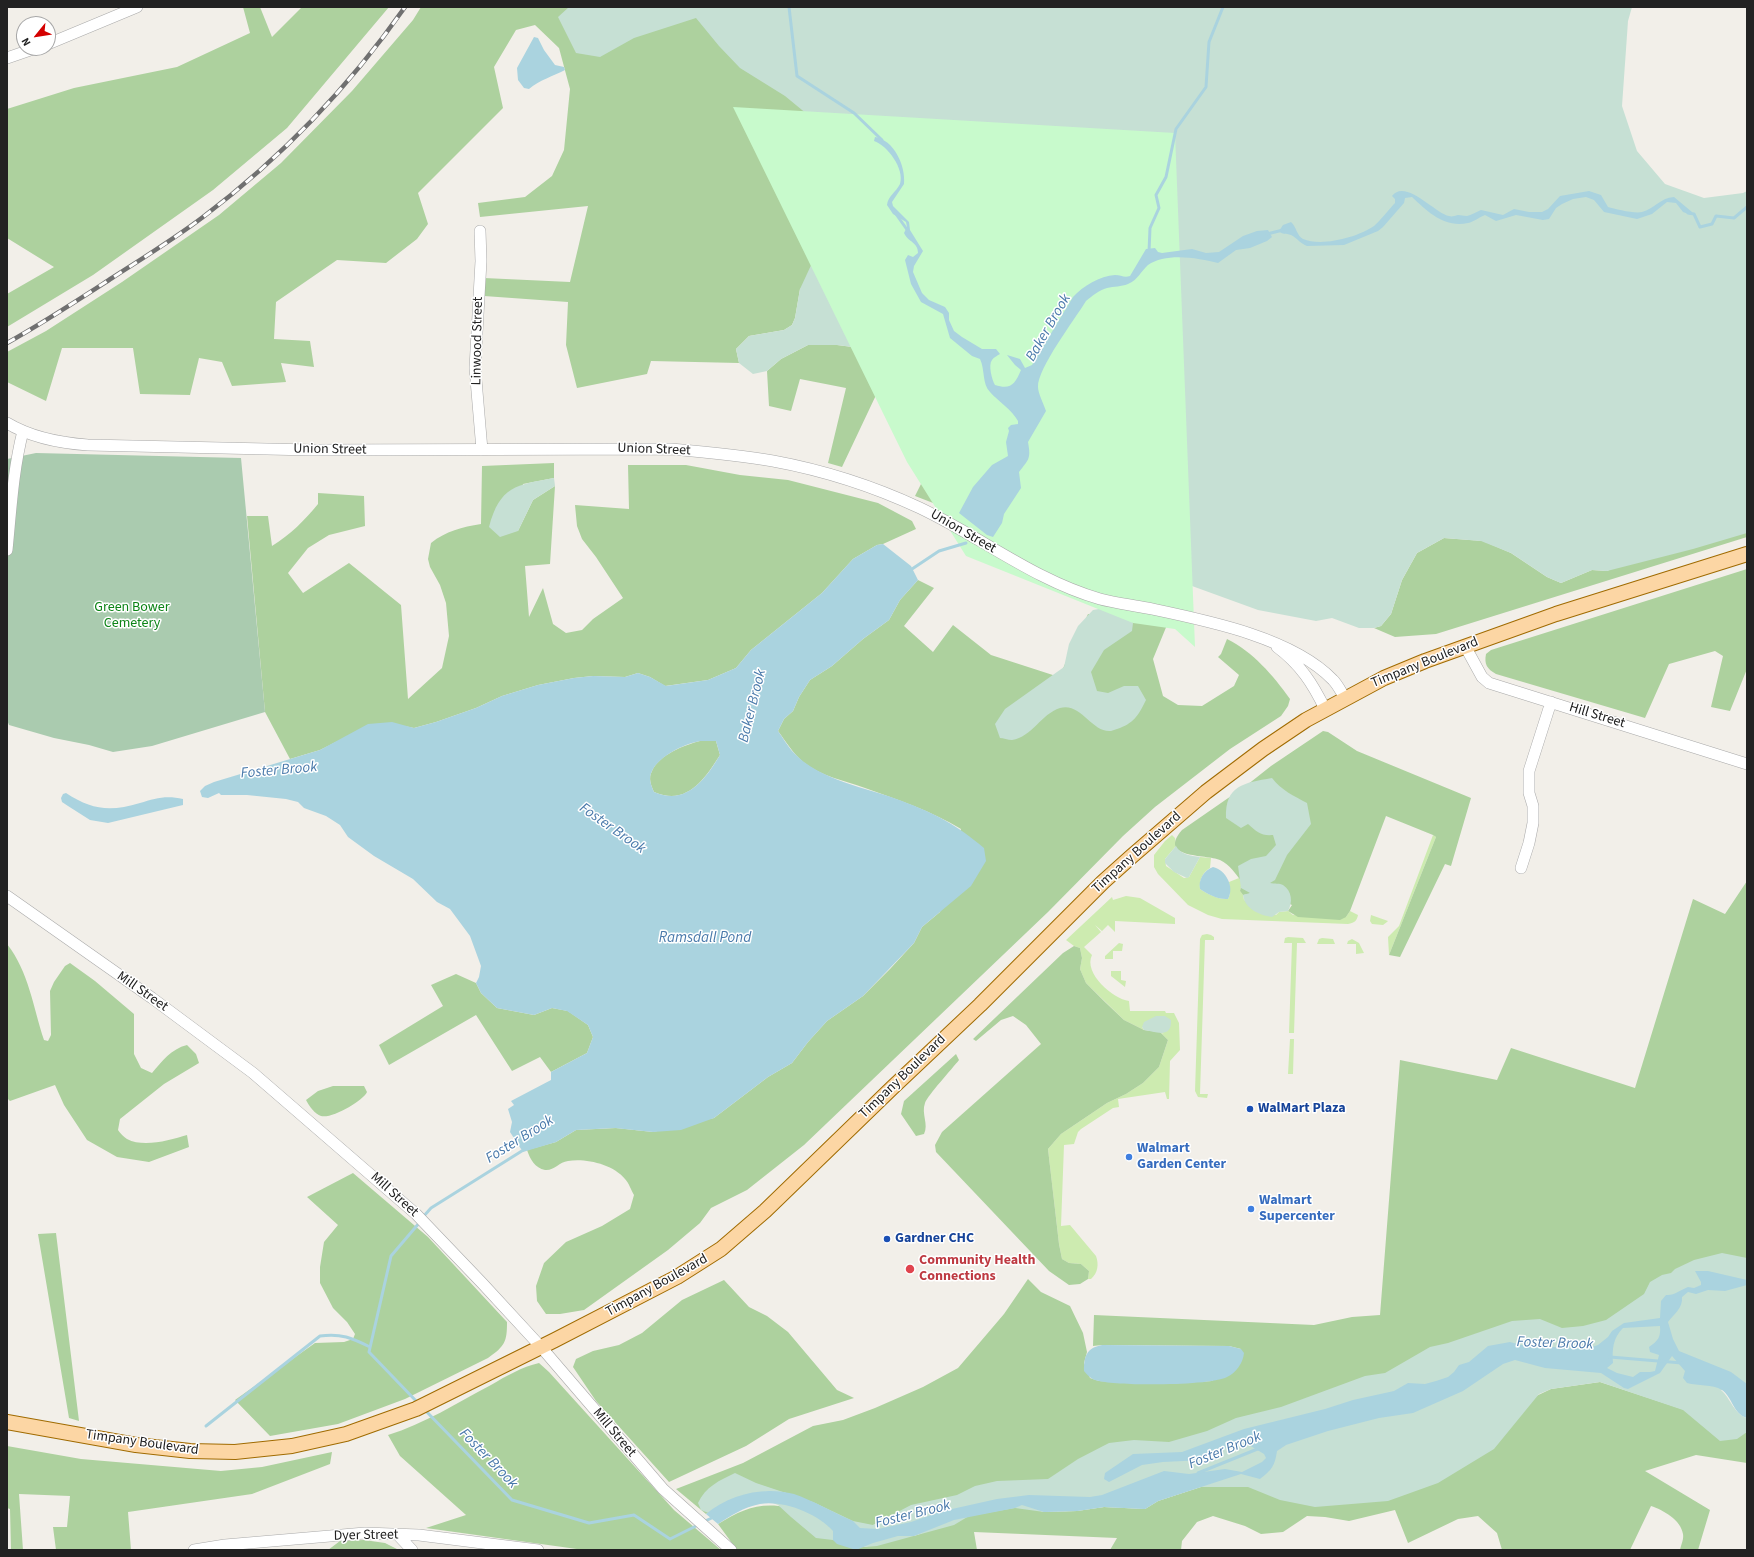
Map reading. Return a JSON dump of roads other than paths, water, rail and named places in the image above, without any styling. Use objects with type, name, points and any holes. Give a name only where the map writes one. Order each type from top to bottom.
[{"type":"main road","name":"Timpany Boulevard","points":[[7,1422],[149,1447],[205,1452],[235,1452],[279,1448],[319,1441],[361,1430],[422,1406],[677,1277],[721,1249],[765,1211],[887,1092],[980,1005],[1103,882],[1161,830],[1206,792],[1257,754],[1325,709],[1404,669],[1465,646],[1556,614],[1747,554]]},
{"type":"street","points":[[56,41],[137,7]]},
{"type":"street","name":"Linwood Street","points":[[480,231],[481,261],[475,368],[482,450]]},
{"type":"street","name":"Union Street","points":[[7,423],[23,431],[58,443],[88,445],[312,450],[482,450],[575,448],[671,449],[727,454],[774,461],[877,489],[920,508],[1040,576],[1100,599],[1199,620],[1245,632],[1268,641]]},
{"type":"street","points":[[7,550],[13,483],[23,431]]},
{"type":"street","points":[[1268,641],[1283,645],[1305,657],[1335,682],[1345,698]]},
{"type":"street","points":[[1268,641],[1296,663],[1315,688],[1325,709]]},
{"type":"street","name":"Hill Street","points":[[1465,646],[1482,677],[1488,683],[1747,764]]},
{"type":"street","points":[[1522,868],[1533,823],[1533,806],[1529,793],[1528,771],[1551,702]]},
{"type":"street","name":"Mill Street","points":[[7,896],[152,998],[253,1073],[416,1214],[540,1347],[662,1489],[731,1550]]},
{"type":"street","name":"Dyer Street","points":[[194,1550],[225,1545],[298,1538],[365,1534],[419,1535],[538,1550]]},
{"type":"street","points":[[397,1534],[412,1550]]},
{"type":"water","points":[[534,37],[538,38],[544,50],[555,65],[564,67],[565,70],[529,89],[524,88],[518,80],[517,68]]},
{"type":"water","points":[[875,137],[888,143],[893,148],[901,162],[904,184],[892,202],[893,206],[909,222],[910,230],[923,251],[914,266],[913,272],[922,293],[929,300],[945,307],[949,313],[949,320],[954,331],[982,349],[996,349],[1000,354],[993,359],[990,365],[995,385],[1005,387],[1012,385],[1017,379],[1021,370],[1007,355],[1020,359],[1025,368],[1032,365],[1073,297],[1087,285],[1104,277],[1115,275],[1126,277],[1130,276],[1146,249],[1155,248],[1158,252],[1162,253],[1192,249],[1206,253],[1219,252],[1243,236],[1257,231],[1268,230],[1272,237],[1267,241],[1250,248],[1236,250],[1218,263],[1202,259],[1183,257],[1164,258],[1155,261],[1148,265],[1137,278],[1128,284],[1104,289],[1086,301],[1050,357],[1039,379],[1038,390],[1046,411],[1028,442],[1029,456],[1019,472],[1021,488],[1004,514],[1002,523],[993,537],[987,535],[959,513],[973,487],[992,465],[1008,456],[1006,442],[1009,431],[1008,428],[1011,425],[1018,424],[1018,421],[1012,413],[987,389],[980,359],[972,356],[950,338],[943,314],[921,302],[911,284],[905,260],[908,255],[913,257],[918,253],[918,249],[904,233],[907,227],[906,222],[893,214],[887,205],[889,199],[900,184],[900,172],[894,158],[884,147],[874,141]]},
{"type":"water","points":[[1404,191],[1420,198],[1443,214],[1449,216],[1467,216],[1481,210],[1503,215],[1514,209],[1529,212],[1542,212],[1548,209],[1560,196],[1589,191],[1601,195],[1608,207],[1620,210],[1642,212],[1650,209],[1665,199],[1674,197],[1692,212],[1691,215],[1683,212],[1676,203],[1667,202],[1652,214],[1637,219],[1604,212],[1594,200],[1586,197],[1573,199],[1562,204],[1556,208],[1549,219],[1543,220],[1516,215],[1496,221],[1485,215],[1470,222],[1459,224],[1437,218],[1412,197],[1405,198],[1404,203],[1378,231],[1344,245],[1307,246],[1291,235],[1279,231],[1283,225],[1291,222],[1303,239],[1320,242],[1340,240],[1350,237],[1374,226],[1395,203],[1395,199],[1392,196],[1398,192]]},
{"type":"water","name":"Ramsdall Pond","points":[[883,544],[911,566],[918,580],[900,600],[889,620],[863,639],[832,666],[810,680],[799,697],[793,711],[784,719],[778,731],[792,751],[816,770],[844,782],[914,806],[955,826],[984,848],[986,861],[971,886],[922,927],[914,943],[863,996],[827,1021],[792,1063],[768,1077],[714,1118],[681,1130],[653,1132],[615,1128],[576,1130],[556,1142],[523,1152],[510,1132],[512,1122],[508,1109],[514,1105],[511,1101],[551,1080],[551,1072],[587,1053],[593,1037],[588,1025],[567,1011],[552,1008],[534,1015],[497,1008],[481,993],[476,983],[481,966],[470,936],[450,909],[437,902],[413,879],[374,856],[348,837],[340,825],[326,816],[304,808],[298,802],[286,799],[247,795],[221,795],[219,793],[208,798],[202,797],[200,791],[205,786],[214,782],[320,750],[368,724],[392,722],[414,728],[476,708],[502,696],[538,685],[574,678],[593,676],[625,677],[638,673],[650,677],[666,686],[708,680],[736,668],[751,650],[822,593],[853,559],[877,545]],"holes":[[[700,741],[716,741],[720,755],[708,773],[693,788],[676,796],[654,792],[650,776],[660,760],[687,745]]]},
{"type":"water","points":[[66,793],[84,803],[102,808],[119,808],[156,798],[166,797],[183,799],[183,805],[108,823],[90,820],[62,802],[61,798],[63,794]]},
{"type":"water","points":[[1213,867],[1225,875],[1230,884],[1230,894],[1228,899],[1221,899],[1200,889],[1202,876],[1207,870]]},
{"type":"water","points":[[1695,1271],[1708,1271],[1747,1280],[1747,1285],[1725,1291],[1708,1290],[1696,1294],[1688,1292],[1682,1297],[1680,1308],[1668,1322],[1673,1339],[1679,1351],[1731,1372],[1747,1384],[1747,1418],[1739,1413],[1729,1397],[1722,1390],[1714,1387],[1687,1383],[1683,1378],[1685,1371],[1672,1356],[1660,1373],[1628,1389],[1601,1373],[1545,1368],[1515,1360],[1503,1364],[1463,1391],[1413,1413],[1379,1418],[1328,1431],[1286,1445],[1277,1451],[1272,1467],[1260,1479],[1241,1474],[1158,1501],[1145,1509],[1104,1507],[1077,1511],[1044,1512],[1022,1505],[1015,1508],[954,1520],[914,1536],[898,1536],[873,1543],[856,1550],[837,1544],[833,1540],[833,1531],[826,1525],[809,1513],[789,1506],[769,1503],[754,1505],[738,1512],[718,1524],[706,1514],[715,1507],[736,1497],[771,1491],[794,1494],[816,1503],[853,1521],[860,1528],[878,1529],[911,1522],[943,1511],[997,1499],[1029,1495],[1090,1497],[1102,1495],[1164,1471],[1189,1474],[1225,1469],[1242,1472],[1262,1462],[1266,1458],[1264,1454],[1244,1442],[1231,1443],[1219,1454],[1204,1460],[1163,1462],[1142,1465],[1109,1482],[1104,1479],[1105,1473],[1133,1454],[1182,1452],[1244,1429],[1325,1409],[1353,1400],[1394,1391],[1408,1383],[1425,1384],[1448,1377],[1459,1365],[1469,1362],[1488,1346],[1510,1342],[1521,1345],[1586,1349],[1598,1345],[1608,1337],[1612,1331],[1624,1323],[1660,1318],[1661,1301],[1666,1295],[1674,1294],[1688,1287],[1694,1288],[1701,1285]],"holes":[[[1660,1326],[1658,1338],[1655,1343],[1649,1347],[1650,1352],[1659,1355],[1655,1371],[1640,1372],[1633,1377],[1617,1373],[1607,1368],[1613,1363],[1615,1340],[1623,1328]]]},
{"type":"water","points":[[1102,1345],[1229,1346],[1241,1349],[1244,1353],[1241,1364],[1236,1370],[1227,1377],[1217,1380],[1184,1384],[1125,1384],[1110,1383],[1090,1378],[1084,1371],[1085,1357],[1089,1351],[1092,1348]]},
{"type":"waterway","points":[[789,7],[797,76],[854,113],[882,140]]},
{"type":"waterway","points":[[1149,252],[1150,228],[1159,208],[1156,195],[1166,177],[1176,129],[1206,87],[1209,42],[1223,7]]},
{"type":"waterway","name":"Baker Brook","points":[[1688,213],[1694,214],[1700,227],[1712,224],[1716,216],[1734,218],[1747,207]]},
{"type":"waterway","points":[[896,214],[908,231]]},
{"type":"waterway","name":"Baker Brook","points":[[1267,234],[1283,230]]},
{"type":"waterway","name":"Baker Brook","points":[[909,571],[939,551],[966,543]]},
{"type":"waterway","name":"Foster Brook","points":[[423,1217],[431,1208],[525,1149]]},
{"type":"waterway","name":"Foster Brook","points":[[418,1403],[369,1352],[391,1256],[420,1222]]},
{"type":"waterway","points":[[206,1426],[320,1336],[334,1335],[346,1337],[370,1347]]},
{"type":"waterway","name":"Foster Brook","points":[[1610,1357],[1682,1363]]},
{"type":"waterway","name":"Foster Brook","points":[[424,1409],[512,1500],[589,1523],[634,1515],[670,1539],[698,1525]]},
{"type":"waterway","name":"Foster Brook","points":[[1198,1473],[1260,1448]]},
{"type":"waterway","name":"Foster Brook","points":[[703,1522],[714,1517]]},
{"type":"railway","points":[[7,343],[34,328],[192,225],[260,171],[337,93],[361,65],[405,7]]},
{"type":"place","name":"WalMart Plaza","points":[[1250,1109]]},
{"type":"place","name":"Walmart Garden Center","points":[[1129,1157]]},
{"type":"place","name":"Walmart Supercenter","points":[[1251,1209]]},
{"type":"place","name":"Gardner CHC","points":[[887,1239]]},
{"type":"place","name":"Community Health Connections","points":[[910,1269]]},
{"type":"park label","name":"Green Bower Cemetery","points":[[132,616]]}]
